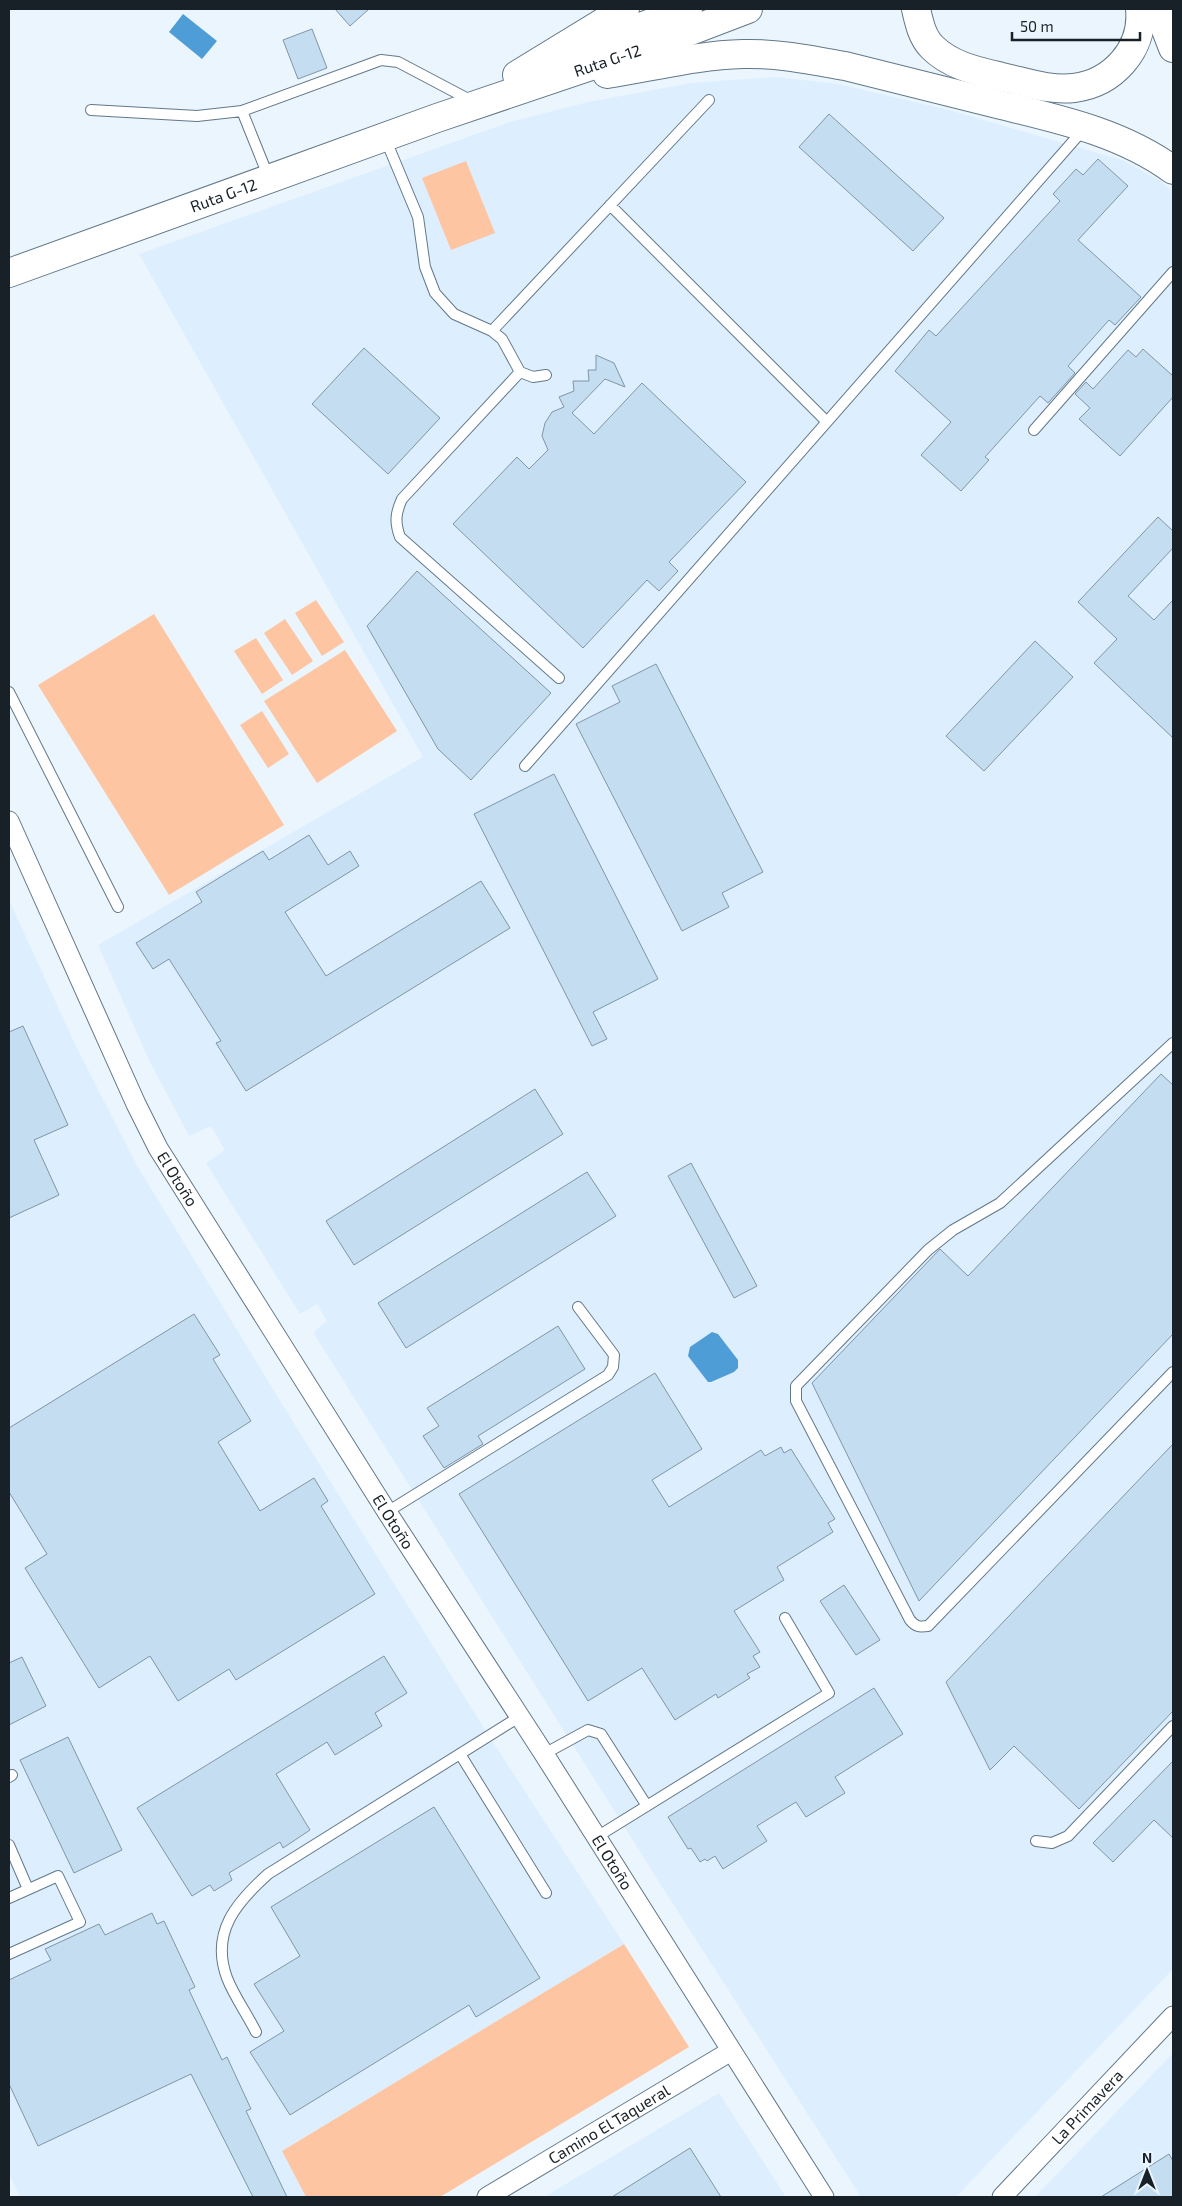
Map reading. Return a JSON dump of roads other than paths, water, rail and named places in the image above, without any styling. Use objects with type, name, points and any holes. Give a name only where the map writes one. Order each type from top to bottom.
[{"type":"main road","points":[[517,75],[625,9]]},
{"type":"main road","name":"Ruta G-12","points":[[437,118],[517,75],[688,9]]},
{"type":"main road","name":"Ruta G-12","points":[[9,273],[437,118],[659,43],[748,9]]},
{"type":"main road","points":[[916,9],[923,33],[930,45],[951,62],[1039,86],[1072,88],[1099,81],[1120,66],[1130,55],[1140,30],[1140,9]]},
{"type":"main road","points":[[1158,9],[1173,48]]},
{"type":"main road","points":[[546,82],[658,67],[719,55],[772,54],[845,66],[1085,128],[1126,141],[1173,170]]},
{"type":"street","name":"El Otoño","points":[[9,821],[148,1129],[387,1512],[544,1754],[595,1838],[824,2197]]},
{"type":"street","name":"La Primavera","points":[[1002,2197],[1173,2016]]},
{"type":"street","name":"Camino El Taqueral","points":[[487,2197],[731,2051]]},
{"type":"lane","points":[[91,110],[197,116],[242,111],[381,60],[398,62],[470,100]]},
{"type":"lane","points":[[492,331],[709,100]]},
{"type":"lane","points":[[242,111],[270,179]]},
{"type":"lane","points":[[525,766],[1085,128]]},
{"type":"lane","points":[[384,137],[418,217],[425,267],[435,293],[454,314],[492,331],[502,339],[520,372],[533,377],[546,375]]},
{"type":"lane","points":[[610,205],[826,421]]},
{"type":"lane","points":[[1034,430],[1173,272]]},
{"type":"lane","points":[[520,372],[402,499],[396,510],[395,524],[400,537],[559,678]]},
{"type":"lane","points":[[9,692],[118,907]]},
{"type":"lane","points":[[1173,1043],[1000,1203],[954,1230],[928,1250],[796,1386],[795,1394],[796,1401],[910,1620],[915,1626],[921,1627],[928,1626],[1173,1372]]},
{"type":"lane","points":[[387,1512],[608,1375],[613,1367],[614,1355],[578,1307]]},
{"type":"lane","points":[[595,1838],[829,1693],[785,1618]]},
{"type":"lane","points":[[256,2032],[227,1977],[222,1948],[224,1930],[244,1896],[268,1874],[519,1717]]},
{"type":"lane","points":[[1036,1841],[1052,1843],[1068,1836],[1173,1726]]},
{"type":"lane","points":[[544,1754],[588,1730],[601,1734],[646,1806]]},
{"type":"lane","points":[[460,1754],[546,1893]]},
{"type":"lane","points":[[9,1845],[28,1889]]},
{"type":"lane","points":[[9,1898],[58,1876],[80,1922],[9,1954]]},
{"type":"water","points":[[183,14],[217,41],[202,59],[169,32]]},
{"type":"water","points":[[712,1332],[718,1334],[738,1360],[738,1368],[734,1372],[708,1382],[688,1356],[690,1347]]}]
